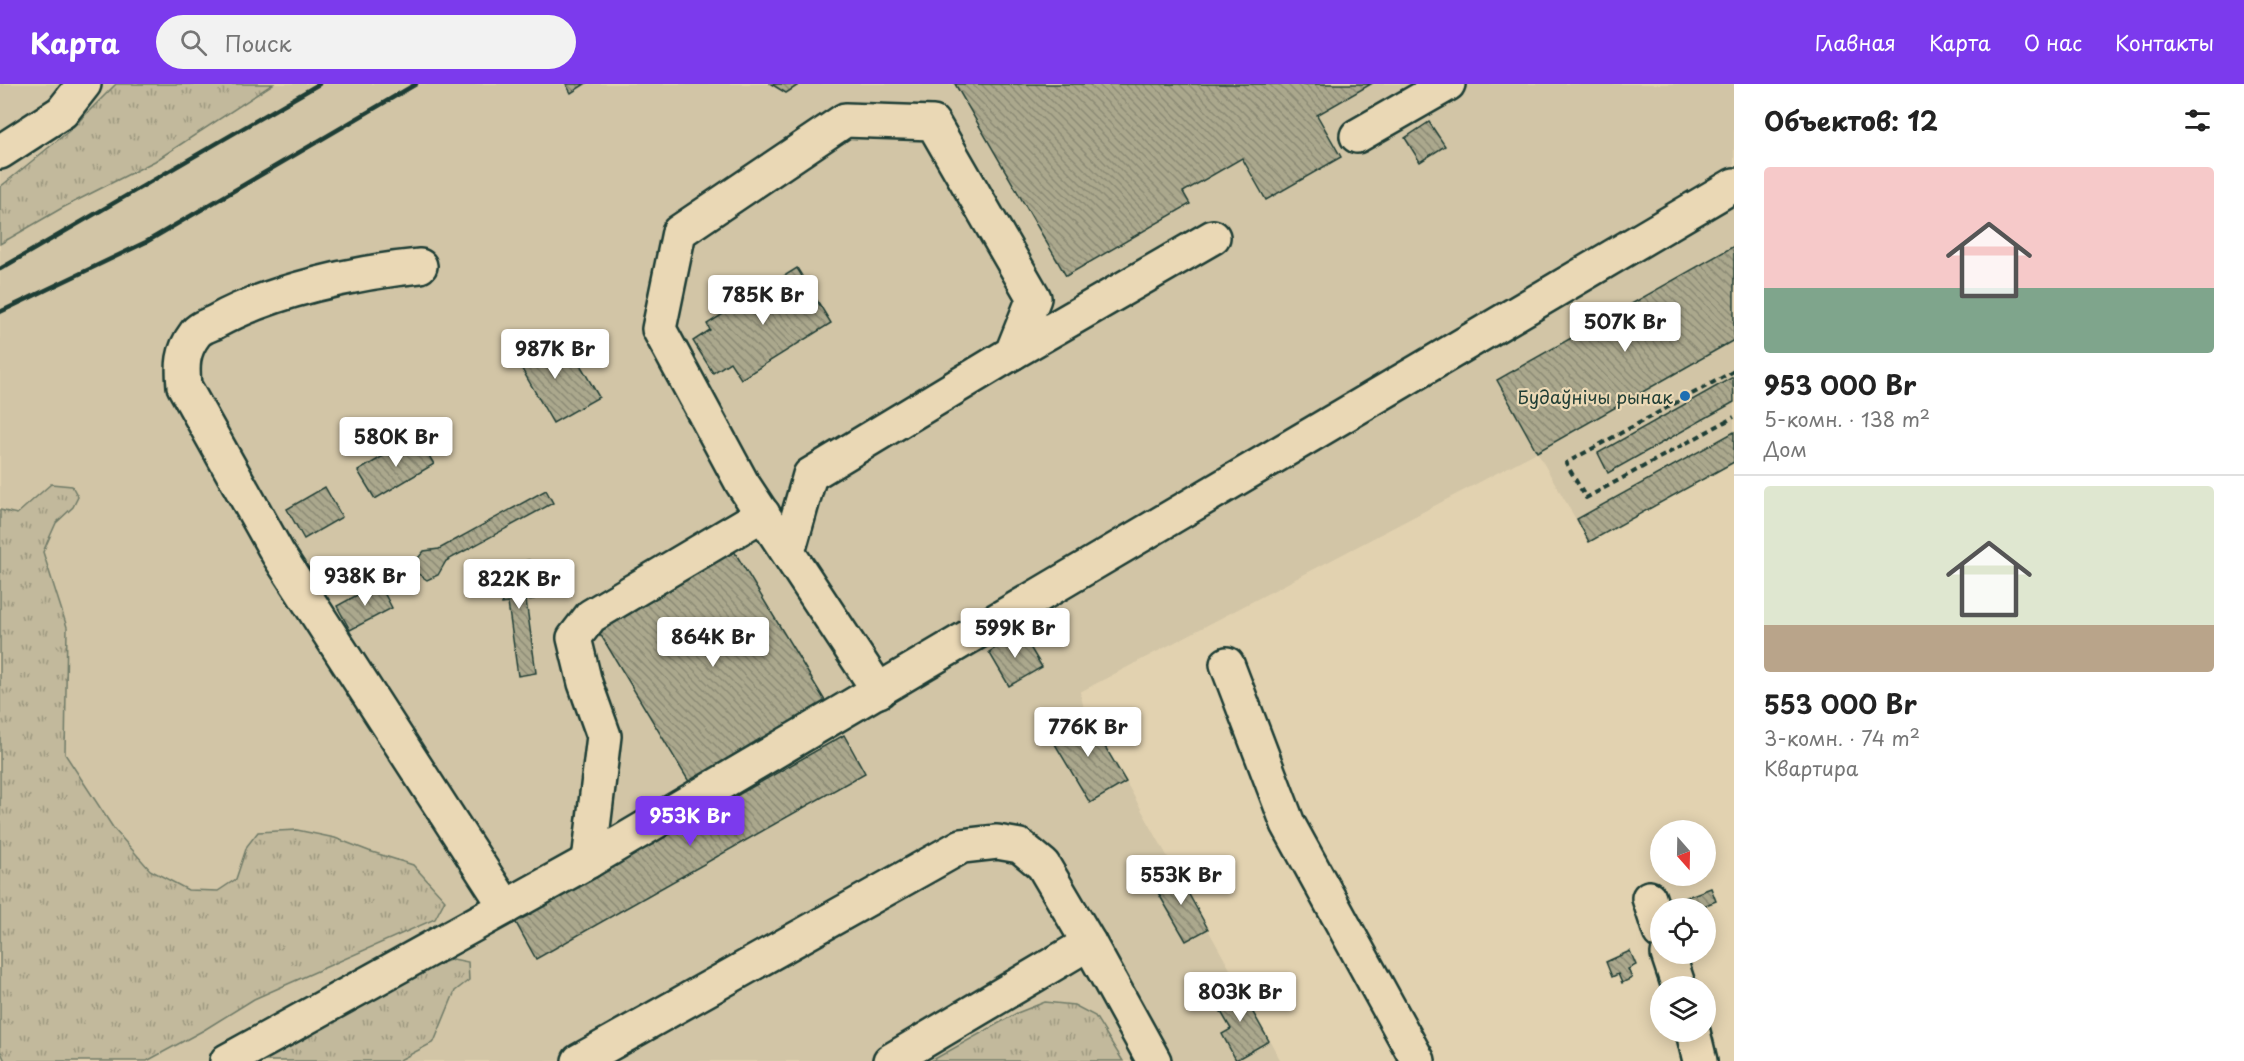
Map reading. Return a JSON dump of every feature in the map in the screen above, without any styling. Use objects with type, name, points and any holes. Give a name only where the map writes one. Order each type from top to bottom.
[{"type":"lane","points":[[0,152],[62,112],[84,84]]},
{"type":"lane","points":[[1357,136],[1448,84]]},
{"type":"lane","points":[[879,690],[742,483],[659,329],[679,232],[845,120],[933,123],[1034,298],[1012,353]]},
{"type":"lane","points":[[227,1061],[589,861],[1734,185]]},
{"type":"lane","points":[[788,552],[810,475],[1012,353],[1213,237]]},
{"type":"lane","points":[[420,266],[378,270],[303,288],[232,312],[196,332],[182,360],[184,386],[278,554],[506,907]]},
{"type":"lane","points":[[589,861],[604,736],[585,683],[574,638],[591,616],[763,514]]},
{"type":"lane","points":[[1227,664],[1288,824],[1418,1061]]},
{"type":"lane","points":[[579,1061],[962,846],[997,842],[1020,846],[1043,865],[1154,1061]]},
{"type":"lane","points":[[890,1061],[1089,943]]},
{"type":"lane","points":[[1695,1042],[1700,1061]]},
{"type":"path","points":[[1734,371],[1566,463],[1586,498],[1734,417]]},
{"type":"shaded area","points":[[0,84],[1734,84],[1734,246],[1497,380],[1537,451],[1734,340],[1734,462],[1589,542],[1537,452],[1080,692],[1085,713],[1126,782],[1281,1061],[0,1061]]},
{"type":"green space","points":[[116,84],[273,84],[155,161],[62,208],[0,244],[0,187],[69,131]]},
{"type":"green space","points":[[51,484],[72,486],[78,497],[73,507],[56,523],[43,552],[67,627],[65,754],[114,829],[150,870],[188,890],[218,891],[236,879],[247,846],[258,832],[297,830],[335,838],[413,865],[445,900],[435,919],[254,999],[147,1061],[5,1061],[0,1050],[0,510],[17,514]]},
{"type":"green space","points":[[453,959],[468,962],[469,980],[455,991],[434,1042],[398,1061],[263,1061],[423,970]]},
{"type":"green space","points":[[1045,1002],[1074,1005],[1095,1016],[1123,1061],[931,1061],[1017,1013]]},
{"type":"building","points":[[566,84],[585,84],[571,93]]},
{"type":"building","points":[[771,84],[800,84],[786,93]]},
{"type":"building","points":[[955,84],[1371,84],[1317,115],[1341,157],[1266,200],[1242,158],[1183,192],[1190,204],[1066,276]]},
{"type":"building","points":[[1429,122],[1445,146],[1420,162],[1405,138]]},
{"type":"building","points":[[1734,246],[1734,340],[1537,452],[1497,380]]},
{"type":"building","points":[[797,268],[831,323],[741,379],[730,362],[713,373],[693,341],[710,330],[707,324]]},
{"type":"building","points":[[536,337],[550,361],[571,349],[599,397],[553,423],[511,350]]},
{"type":"building","points":[[1733,377],[1734,402],[1608,473],[1598,453]]},
{"type":"building","points":[[1734,432],[1734,462],[1589,542],[1577,519]]},
{"type":"building","points":[[417,436],[434,464],[375,499],[358,471]]},
{"type":"building","points":[[325,487],[342,517],[304,539],[287,509]]},
{"type":"building","points":[[546,490],[553,503],[446,561],[438,575],[427,580],[417,573],[414,563],[424,551],[439,549]]},
{"type":"building","points":[[734,551],[827,704],[691,785],[599,632]]},
{"type":"building","points":[[529,560],[534,599],[526,600],[536,673],[518,676],[508,603],[502,604],[496,565]]},
{"type":"building","points":[[379,583],[392,608],[350,630],[337,606]]},
{"type":"building","points":[[1021,632],[1042,667],[1009,686],[989,652]]},
{"type":"building","points":[[1085,713],[1126,782],[1090,803],[1049,734]]},
{"type":"building","points":[[844,735],[865,773],[536,959],[515,921]]},
{"type":"building","points":[[1176,871],[1208,929],[1186,941],[1153,884]]},
{"type":"building","points":[[1711,888],[1715,898],[1684,898]]},
{"type":"building","points":[[1630,951],[1636,965],[1628,969],[1632,978],[1622,983],[1618,974],[1612,977],[1606,962]]},
{"type":"building","points":[[1237,984],[1269,1041],[1236,1060],[1222,1034],[1231,1029],[1213,998]]},
{"type":"railway","points":[[0,269],[319,84]]},
{"type":"railway","points":[[0,312],[146,242],[416,84]]},
{"type":"place","name":"Будаўнічы рынак","points":[[1685,396]]}]
